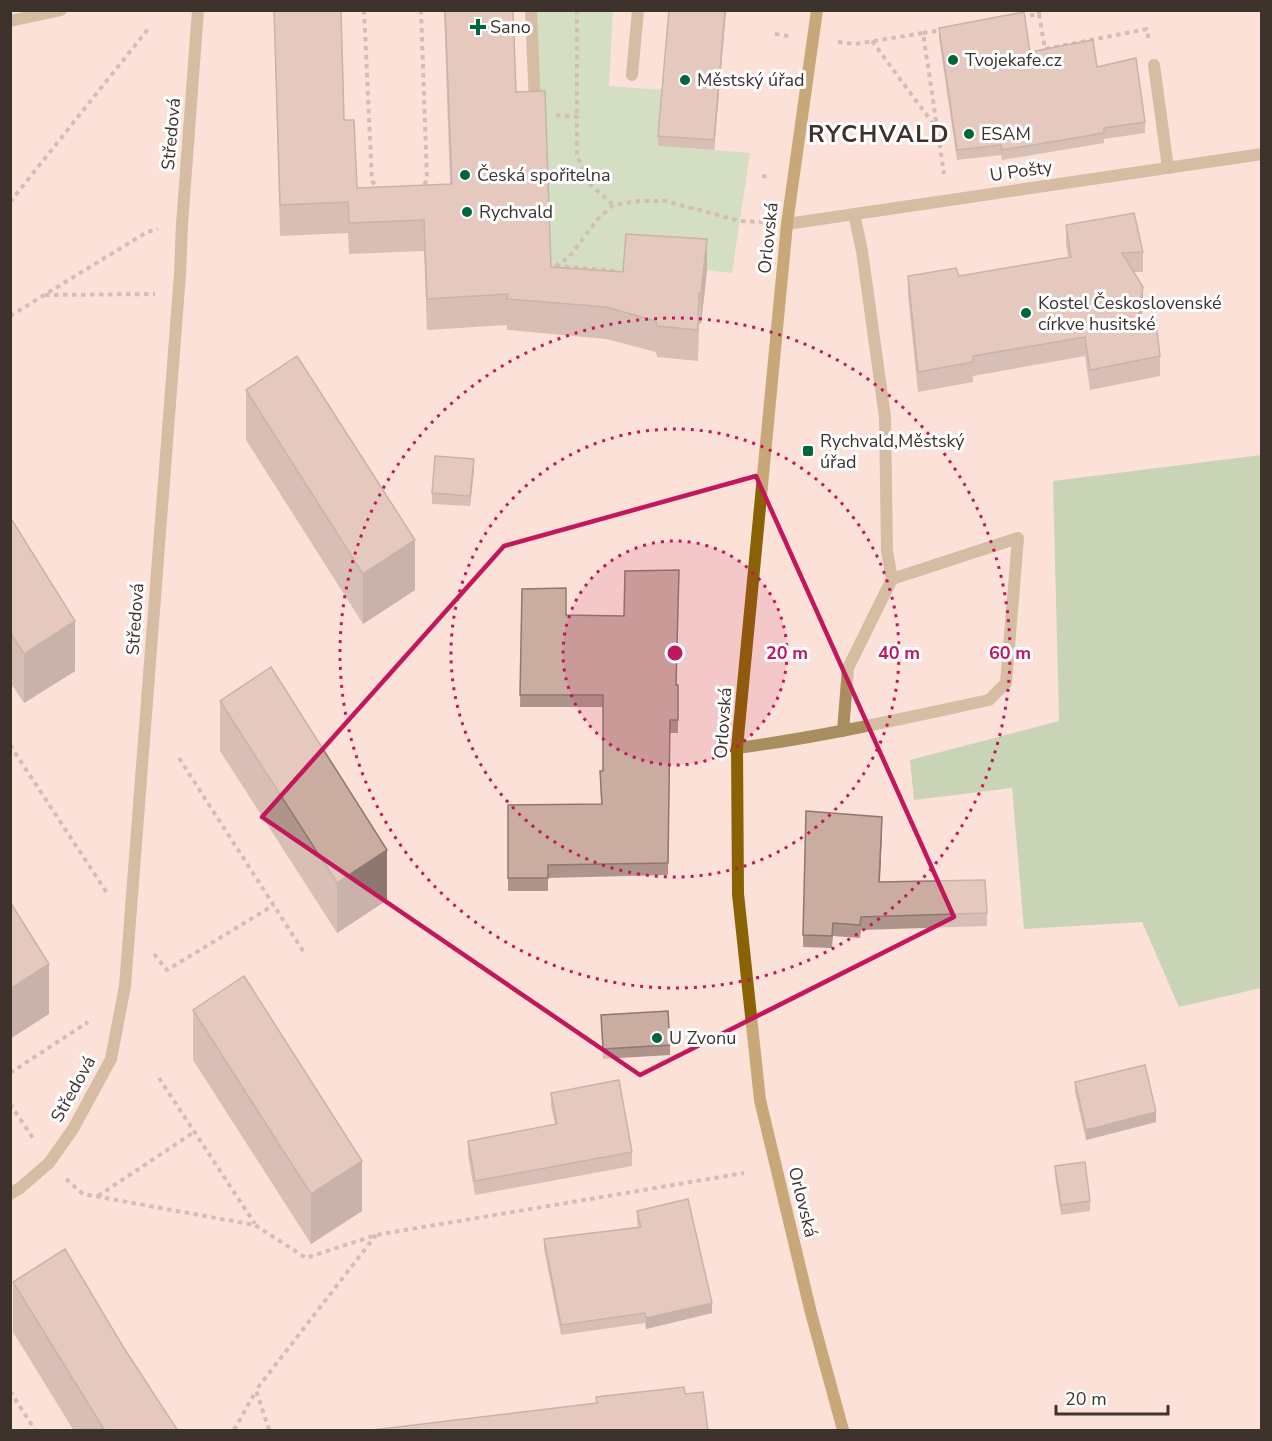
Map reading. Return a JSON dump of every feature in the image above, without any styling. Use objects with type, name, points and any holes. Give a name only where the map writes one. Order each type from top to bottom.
[{"type":"main road","name":"Orlovská","points":[[817,10],[811,39],[787,224],[737,748],[738,894],[760,1100],[811,1313],[843,1431]]},
{"type":"street","points":[[10,21],[61,10]]},
{"type":"street","name":"Středová","points":[[10,1194],[49,1163],[73,1129],[111,1059],[124,986],[198,10]]},
{"type":"street","points":[[531,10],[535,110]]},
{"type":"street","points":[[632,75],[638,10]]},
{"type":"street","points":[[1154,64],[1168,168]]},
{"type":"street","name":"U Pošty","points":[[787,224],[1262,154]]},
{"type":"street","points":[[843,731],[848,668],[892,579],[887,551],[885,417],[862,251],[854,214]]},
{"type":"street","points":[[737,748],[805,739],[989,700],[1006,683],[1018,538],[892,579]]},
{"type":"path","points":[[364,10],[372,181],[382,195]]},
{"type":"path","points":[[420,192],[427,180],[421,10]]},
{"type":"path","points":[[577,10],[577,156],[590,184],[613,205]]},
{"type":"path","points":[[1015,18],[1038,12],[1045,49],[1147,29],[1154,64]]},
{"type":"path","points":[[10,202],[148,29]]},
{"type":"path","points":[[775,34],[855,44],[946,30]]},
{"type":"path","points":[[923,33],[944,174]]},
{"type":"path","points":[[872,41],[937,130]]},
{"type":"path","points":[[535,110],[577,117]]},
{"type":"path","points":[[556,266],[569,257],[598,219],[613,205],[639,201],[665,201],[740,221],[787,224]]},
{"type":"path","points":[[10,316],[147,232],[182,224]]},
{"type":"path","points":[[544,266],[617,271],[616,282]]},
{"type":"path","points":[[45,295],[178,294]]},
{"type":"path","points":[[10,745],[93,874],[167,970],[274,905]]},
{"type":"path","points":[[179,758],[305,954]]},
{"type":"path","points":[[10,1073],[88,1022]]},
{"type":"path","points":[[159,1077],[255,1225]]},
{"type":"path","points":[[97,1197],[194,1132]]},
{"type":"path","points":[[83,1194],[255,1225],[306,1258],[376,1235],[744,1173]]},
{"type":"path","points":[[234,1431],[256,1390],[376,1235]]},
{"type":"path","points":[[256,1390],[269,1431]]},
{"type":"path","points":[[10,1391],[35,1431]]},
{"type":"highlighted area","points":[[756,476],[954,917],[640,1075],[262,817],[504,546]]},
{"type":"green space","points":[[531,11],[613,11],[609,86],[662,90],[659,146],[750,153],[732,273],[706,270],[623,303],[509,296],[535,123]]},
{"type":"green space","points":[[1261,455],[1261,988],[1179,1007],[1142,922],[1024,929],[1012,788],[914,800],[910,760],[1059,721],[1053,481]]},
{"type":"building","points":[[274,10],[341,10],[344,120],[354,120],[357,188],[452,184],[445,10],[513,10],[516,92],[545,91],[551,267],[623,272],[626,234],[707,239],[701,293],[699,293],[698,330],[657,326],[656,321],[606,307],[507,299],[508,294],[427,299],[424,220],[349,223],[348,202],[280,205]]},
{"type":"building","name":"Městský úřad","points":[[669,10],[725,10],[714,140],[658,136]]},
{"type":"building","points":[[1024,12],[1030,52],[1093,40],[1097,67],[1136,58],[1145,122],[1104,128],[1104,133],[1002,150],[1001,145],[957,150],[939,28]]},
{"type":"building","name":"Kostel Československé církve husitské","points":[[1134,213],[1143,252],[1122,253],[1143,287],[1137,326],[1156,321],[1160,356],[1090,370],[1085,337],[973,356],[973,362],[918,372],[908,276],[956,268],[959,276],[1071,257],[1066,225]]},
{"type":"building","points":[[297,356],[415,540],[363,574],[246,390]]},
{"type":"building","points":[[435,456],[474,459],[470,496],[432,493]]},
{"type":"building","points":[[10,517],[75,621],[24,654],[10,632]]},
{"type":"building","points":[[679,570],[676,685],[678,685],[678,720],[670,720],[668,863],[548,865],[548,878],[508,878],[508,805],[602,804],[600,771],[603,771],[603,695],[520,695],[522,589],[566,588],[566,615],[624,616],[625,571]]},
{"type":"building","points":[[271,667],[387,850],[337,883],[220,701]]},
{"type":"building","points":[[806,811],[882,817],[879,882],[985,880],[987,913],[861,917],[860,925],[833,923],[832,936],[803,935]]},
{"type":"building","points":[[10,902],[49,964],[10,989]]},
{"type":"building","points":[[244,976],[362,1161],[311,1194],[193,1010]]},
{"type":"building","points":[[668,1011],[670,1045],[603,1049],[601,1015]]},
{"type":"building","points":[[1145,1065],[1156,1112],[1086,1130],[1075,1082]]},
{"type":"building","points":[[619,1080],[632,1152],[475,1181],[468,1141],[557,1124],[551,1093]]},
{"type":"building","points":[[1085,1162],[1090,1201],[1061,1205],[1055,1166]]},
{"type":"building","points":[[688,1199],[712,1303],[646,1318],[645,1313],[561,1325],[544,1239],[641,1227],[637,1211]]},
{"type":"building","points":[[65,1249],[122,1345],[178,1431],[105,1431],[13,1282]]},
{"type":"building","points":[[684,1387],[685,1394],[703,1392],[708,1431],[364,1431],[597,1403],[596,1397]]},
{"type":"place","name":"Sano","points":[[478,27]]},
{"type":"place","name":"Tvojekafe.cz","points":[[953,60]]},
{"type":"place","name":"Městský úřad","points":[[685,80]]},
{"type":"place","name":"ESAM","points":[[969,134]]},
{"type":"place","name":"Česká spořitelna","points":[[465,175]]},
{"type":"place","name":"Rychvald","points":[[467,212]]},
{"type":"place","name":"Kostel Československé církve husitské","points":[[1026,313]]},
{"type":"place","name":"Rychvald,Městský úřad","points":[[808,451]]},
{"type":"place","name":"U Zvonu","points":[[657,1038]]},
{"type":"district","name":"RYCHVALD","points":[[879,134]]}]
